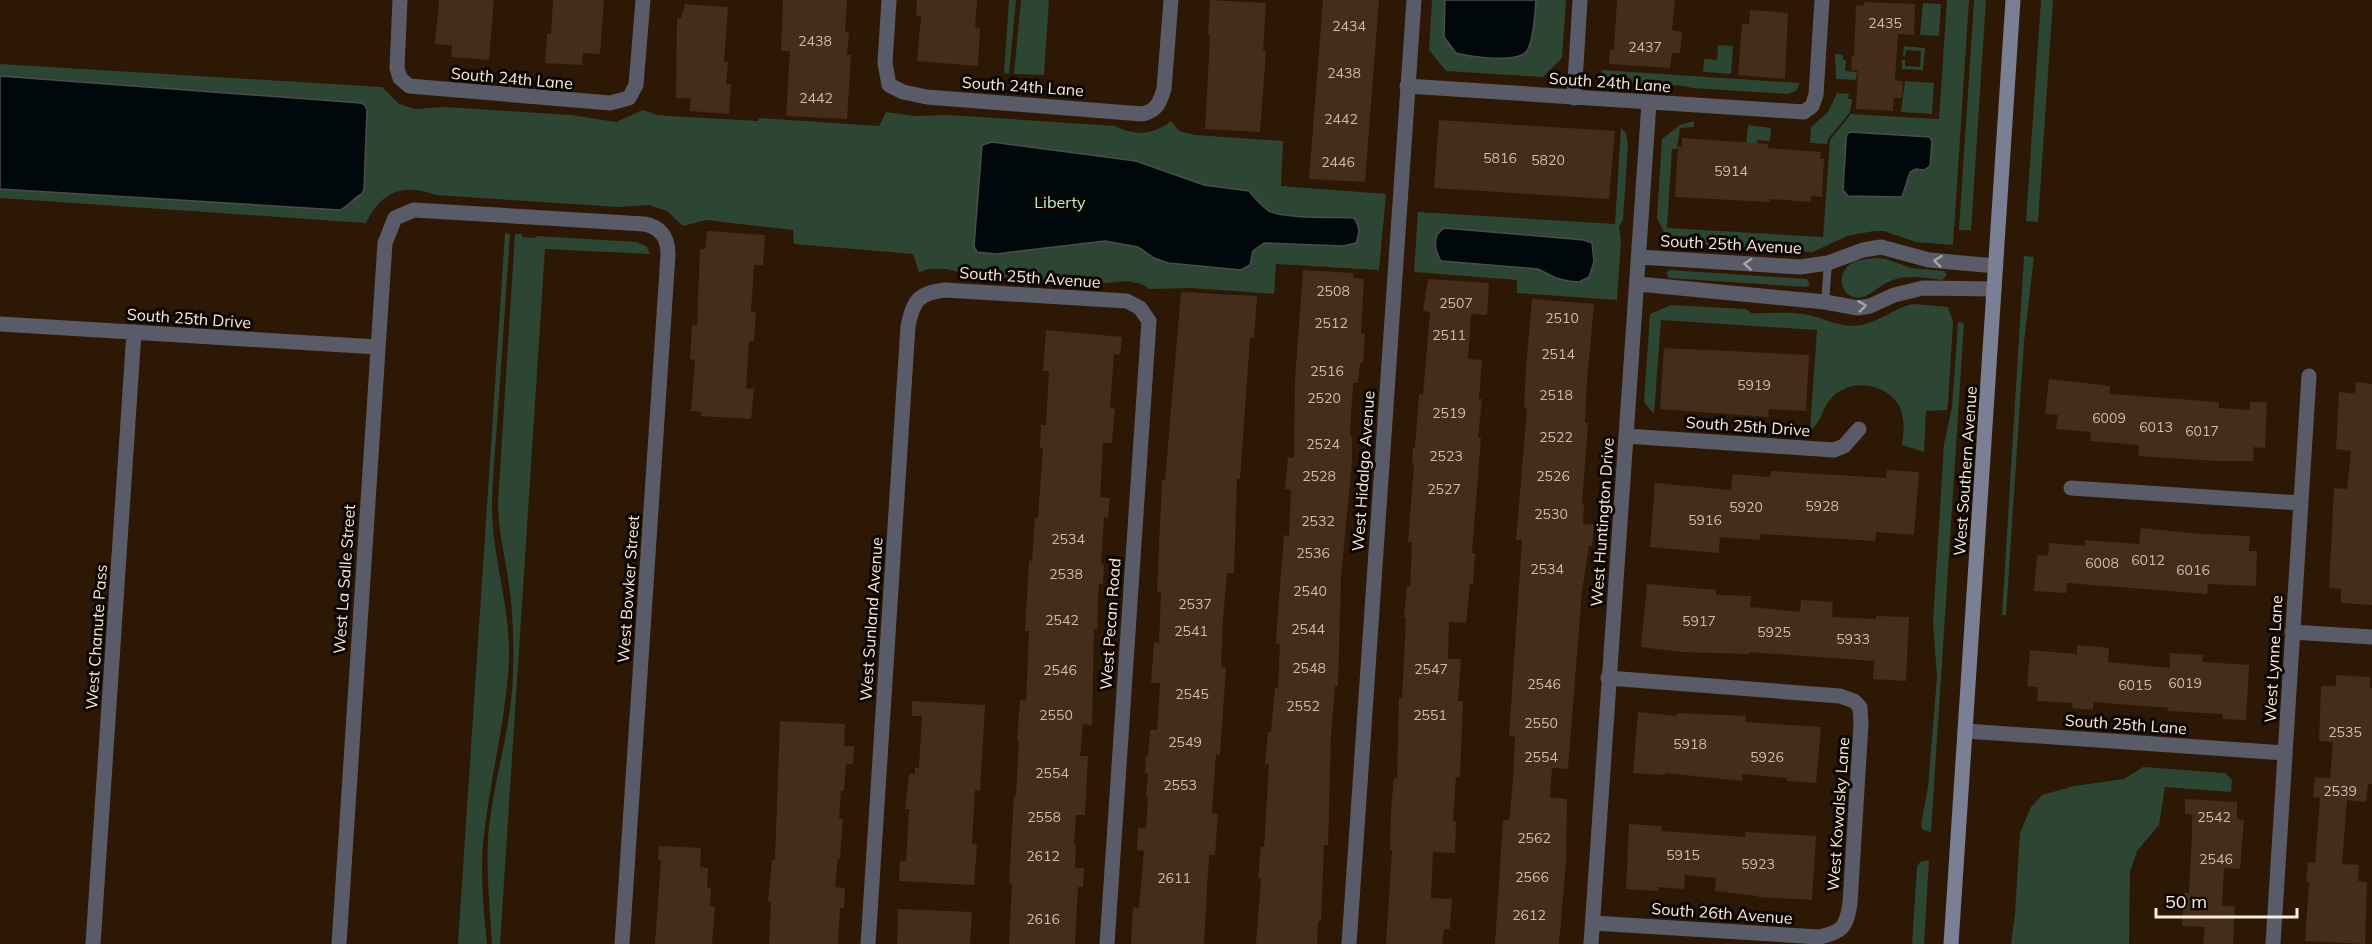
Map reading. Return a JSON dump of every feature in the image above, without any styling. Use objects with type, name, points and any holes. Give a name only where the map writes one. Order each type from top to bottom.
[{"type":"main road","name":"West Southern Avenue","points":[[1951,944],[2013,0]]},
{"type":"street","name":"South 24th Lane","points":[[400,0],[396,62],[398,74],[409,86],[592,103],[619,102],[629,98],[636,86],[643,0]]},
{"type":"street","name":"South 24th Lane","points":[[890,0],[885,63],[889,85],[903,92],[927,97],[1142,114],[1155,110],[1164,89],[1171,0]]},
{"type":"street","name":"West Hidalgo Avenue","points":[[1349,944],[1414,0]]},
{"type":"street","points":[[1574,98],[1580,0]]},
{"type":"street","name":"South 24th Lane","points":[[1407,87],[1793,112],[1810,109],[1815,100],[1818,85],[1822,0]]},
{"type":"street","name":"West Huntington Drive","points":[[1591,944],[1649,103]]},
{"type":"street","name":"West La Salle Street","points":[[339,944],[385,243],[395,218],[406,212],[422,210],[644,224],[656,227],[664,236]]},
{"type":"street","name":"West Bowker Street","points":[[622,944],[668,255],[664,236]]},
{"type":"street","name":"South 25th Avenue","points":[[1639,257],[1794,267],[1828,263],[1863,249],[1881,247],[1929,260],[1996,266]]},
{"type":"street","points":[[1638,284],[1825,302],[1858,308],[1870,306],[1894,295],[1923,288],[1994,289]]},
{"type":"street","name":"South 25th Avenue","points":[[918,299],[929,292],[945,290],[1127,301],[1140,308]]},
{"type":"street","name":"West Sunland Avenue","points":[[868,944],[908,326],[911,312],[918,299]]},
{"type":"street","name":"West Pecan Road","points":[[1107,944],[1149,321],[1140,308]]},
{"type":"street","name":"South 25th Drive","points":[[0,324],[377,348]]},
{"type":"street","name":"West Chanute Pass","points":[[93,944],[134,332]]},
{"type":"street","name":"West Lynne Lane","points":[[2273,944],[2309,376]]},
{"type":"street","name":"South 25th Drive","points":[[1626,436],[1834,450],[1844,446],[1859,429]]},
{"type":"street","points":[[2071,488],[2300,503]]},
{"type":"street","points":[[2292,632],[2372,637]]},
{"type":"street","name":"West Kowalsky Lane","points":[[1608,678],[1834,695],[1846,697],[1860,707],[1862,724],[1850,904],[1846,924]]},
{"type":"street","name":"South 25th Lane","points":[[1965,731],[2285,753]]},
{"type":"street","name":"South 26th Avenue","points":[[1593,923],[1819,938],[1837,931],[1846,924]]},
{"type":"lane","points":[[1825,302],[1828,263]]},
{"type":"green space","points":[[1009,0],[1016,0],[1009,74],[1004,73]]},
{"type":"green space","points":[[1021,0],[1049,0],[1044,75],[1014,74]]},
{"type":"green space","points":[[1432,0],[1566,0],[1562,58],[1543,77],[1446,71],[1429,50]]},
{"type":"green space","points":[[1947,0],[1969,0],[1953,245],[1916,242],[1884,231],[1874,231],[1847,236],[1813,252],[1778,250],[1769,246],[1750,248],[1675,243],[1665,234],[1657,218],[1662,139],[1680,125],[1694,121],[1694,127],[1680,128],[1677,149],[1672,149],[1667,228],[1823,237],[1830,140],[1851,114],[1939,119]]},
{"type":"green space","points":[[1974,0],[1986,0],[1971,230],[1959,230]]},
{"type":"green space","points":[[2041,0],[2053,0],[2038,222],[2026,221]]},
{"type":"green space","points":[[1923,3],[1941,4],[1939,36],[1920,35]]},
{"type":"green space","points":[[1718,45],[1733,46],[1731,74],[1703,72],[1704,59],[1717,60]]},
{"type":"green space","points":[[1904,46],[1925,48],[1923,70],[1902,69],[1902,60],[1905,60],[1905,66],[1920,67],[1921,51],[1906,50],[1905,57],[1903,56]]},
{"type":"green space","points":[[1835,54],[1843,55],[1843,60],[1846,60],[1845,71],[1857,72],[1856,80],[1836,79]]},
{"type":"green space","name":"Liberty","points":[[0,64],[382,87],[399,104],[415,109],[445,107],[570,115],[616,122],[643,110],[657,115],[670,116],[758,121],[759,118],[879,126],[886,112],[915,116],[948,115],[1115,126],[1137,133],[1158,129],[1171,121],[1179,131],[1195,135],[1283,141],[1281,186],[1386,194],[1379,270],[1276,264],[1274,294],[1191,288],[1149,289],[1142,284],[1127,281],[1096,284],[970,275],[946,269],[929,269],[919,272],[913,254],[794,244],[793,230],[706,220],[683,226],[667,211],[649,205],[618,207],[436,195],[424,191],[404,190],[395,192],[379,203],[366,223],[0,198]]},
{"type":"green space","points":[[1601,70],[1800,83],[1796,91],[1788,94],[1692,88],[1619,81],[1607,82]]},
{"type":"green space","points":[[1905,81],[1934,83],[1932,114],[1901,112]]},
{"type":"green space","points":[[1837,93],[1849,94],[1848,99],[1852,99],[1850,112],[1828,139],[1827,144],[1810,143],[1811,127],[1828,112]]},
{"type":"green space","points":[[1748,125],[1771,128],[1770,141],[1757,140],[1756,149],[1746,148]]},
{"type":"green space","points":[[1621,128],[1626,133],[1628,144],[1623,220],[1619,227],[1621,240],[1617,300],[1517,293],[1517,280],[1414,272],[1418,212],[1615,224]]},
{"type":"green space","points":[[505,233],[510,234],[492,502],[495,541],[507,620],[509,660],[505,706],[489,798],[482,856],[487,944],[458,944]]},
{"type":"green space","points":[[515,234],[536,238],[537,236],[636,242],[646,246],[650,254],[545,249],[500,944],[492,944],[488,870],[489,826],[510,712],[513,673],[511,602],[498,502]]},
{"type":"green space","points":[[2024,256],[2034,257],[2024,342],[2006,615],[2002,615]]},
{"type":"green space","points":[[1874,258],[1886,259],[1911,268],[1944,271],[1947,275],[1942,280],[1916,277],[1897,279],[1858,298],[1845,292],[1842,279],[1848,266],[1853,262]]},
{"type":"green space","points":[[1670,270],[1807,279],[1810,284],[1806,287],[1669,278],[1666,273]]},
{"type":"green space","points":[[1914,304],[1948,307],[1953,322],[1947,410],[1926,411],[1924,452],[1902,445],[1903,417],[1896,401],[1883,391],[1868,386],[1851,386],[1837,393],[1827,405],[1815,427],[1810,430],[1817,330],[1661,320],[1654,414],[1644,402],[1650,314],[1671,305],[1746,309],[1751,313],[1796,313],[1853,326],[1869,323]]},
{"type":"green space","points":[[1958,322],[1964,323],[1931,832],[1923,830],[1921,825],[1928,787],[1937,677],[1933,622],[1944,444],[1952,407]]},
{"type":"green space","points":[[2143,767],[2225,773],[2232,780],[2231,792],[2165,787],[2159,825],[2137,851],[2130,872],[2129,944],[2011,944],[2020,833],[2031,807],[2042,795],[2074,786],[2124,779]]},
{"type":"green space","points":[[1929,860],[1924,944],[1912,944],[1917,867],[1920,862]]},
{"type":"shaded area","points":[[1445,0],[1536,0],[1534,27],[1529,48],[1520,55],[1503,58],[1456,53],[1444,37]]},
{"type":"shaded area","points":[[0,76],[361,103],[367,110],[364,189],[362,194],[340,210],[0,189]]},
{"type":"shaded area","points":[[1850,132],[1930,137],[1932,142],[1930,166],[1924,170],[1916,169],[1910,172],[1902,197],[1848,196],[1843,190],[1846,140]]},
{"type":"shaded area","points":[[992,142],[1136,161],[1204,185],[1249,191],[1263,207],[1276,214],[1354,218],[1359,230],[1358,236],[1356,243],[1343,246],[1264,243],[1253,251],[1250,265],[1241,270],[1168,263],[1154,258],[1138,247],[1105,241],[996,254],[977,252],[974,246],[982,145]]},
{"type":"shaded area","points":[[1444,228],[1584,240],[1592,243],[1594,262],[1589,277],[1579,282],[1556,278],[1538,269],[1441,261],[1435,243],[1437,235]]},
{"type":"building","points":[[439,0],[494,0],[489,60],[451,57],[452,45],[435,44]]},
{"type":"building","points":[[553,0],[604,0],[600,54],[583,53],[582,65],[545,63],[547,34],[551,34]]},
{"type":"building","points":[[783,0],[847,0],[845,32],[849,32],[847,55],[851,55],[847,119],[786,116],[790,51],[781,51]]},
{"type":"building","points":[[917,0],[977,0],[975,27],[980,28],[978,66],[917,61],[921,16],[916,16]]},
{"type":"building","points":[[1210,0],[1266,3],[1263,51],[1266,51],[1260,132],[1205,129]]},
{"type":"building","points":[[1323,0],[1379,0],[1365,182],[1309,179]]},
{"type":"building","points":[[1617,0],[1675,0],[1672,30],[1682,32],[1680,53],[1672,53],[1670,68],[1609,64],[1610,50],[1614,50]]},
{"type":"building","points":[[1864,2],[1915,4],[1914,35],[1898,34],[1895,80],[1903,82],[1902,98],[1894,98],[1893,111],[1856,109],[1858,71],[1851,70],[1852,56],[1854,56],[1856,5],[1864,6]]},
{"type":"building","points":[[685,4],[728,7],[724,62],[728,62],[726,84],[731,84],[729,114],[690,111],[691,98],[676,98],[677,18],[681,18]]},
{"type":"building","points":[[1750,10],[1788,13],[1785,79],[1738,75],[1742,24],[1749,24]]},
{"type":"building","points":[[1439,120],[1615,131],[1609,199],[1434,188]]},
{"type":"building","points":[[1682,138],[1768,144],[1768,148],[1821,152],[1820,159],[1824,159],[1822,197],[1811,196],[1811,202],[1770,199],[1770,202],[1675,197],[1678,146],[1682,147]]},
{"type":"building","points":[[707,231],[765,235],[763,265],[754,265],[751,312],[756,312],[754,341],[749,341],[746,388],[754,389],[751,419],[701,416],[702,412],[691,411],[695,360],[690,359],[692,325],[697,325],[700,249],[705,249]]},
{"type":"building","points":[[1303,270],[1353,273],[1353,278],[1364,279],[1361,333],[1365,334],[1363,363],[1360,363],[1358,383],[1353,383],[1350,436],[1352,436],[1352,462],[1341,577],[1338,686],[1335,686],[1331,736],[1328,845],[1324,845],[1321,921],[1318,921],[1317,944],[1256,944],[1261,879],[1258,878],[1261,847],[1264,847],[1269,764],[1265,764],[1275,688],[1278,688],[1280,644],[1276,643],[1284,535],[1289,536],[1291,490],[1285,489],[1288,457],[1294,458],[1295,379]]},
{"type":"building","points":[[1428,279],[1489,283],[1487,315],[1471,314],[1468,359],[1482,360],[1479,399],[1482,399],[1478,438],[1481,438],[1472,553],[1475,553],[1473,584],[1470,584],[1466,623],[1449,622],[1448,659],[1461,659],[1458,701],[1463,701],[1460,777],[1456,777],[1453,821],[1456,821],[1455,853],[1433,852],[1431,898],[1452,899],[1450,929],[1444,929],[1442,944],[1386,944],[1392,850],[1390,850],[1391,810],[1394,778],[1397,779],[1399,698],[1402,698],[1406,618],[1404,617],[1407,586],[1410,587],[1412,542],[1408,542],[1414,465],[1412,464],[1413,448],[1415,448],[1419,394],[1423,395],[1430,312],[1423,311]]},
{"type":"building","points":[[1181,292],[1257,296],[1254,338],[1250,338],[1240,479],[1237,479],[1234,573],[1227,573],[1223,618],[1221,667],[1226,668],[1220,755],[1216,754],[1212,813],[1218,814],[1215,855],[1209,855],[1204,944],[1131,944],[1133,907],[1139,908],[1144,851],[1137,850],[1138,828],[1146,828],[1148,773],[1145,773],[1146,756],[1148,756],[1150,730],[1157,730],[1160,683],[1151,683],[1154,642],[1159,643],[1161,592],[1157,592],[1162,480],[1165,480]]},
{"type":"building","points":[[1532,299],[1594,304],[1587,381],[1585,423],[1588,423],[1582,504],[1584,504],[1583,524],[1594,525],[1582,591],[1568,769],[1552,768],[1550,797],[1567,799],[1566,863],[1559,944],[1495,944],[1503,820],[1509,820],[1513,781],[1515,737],[1509,736],[1522,540],[1516,540],[1527,409],[1524,408]]},
{"type":"building","points":[[1046,330],[1122,337],[1120,355],[1114,354],[1110,408],[1115,409],[1112,443],[1103,443],[1100,497],[1110,498],[1108,518],[1104,517],[1101,564],[1104,565],[1103,584],[1099,584],[1097,629],[1094,629],[1092,725],[1083,724],[1080,756],[1088,756],[1085,815],[1076,815],[1075,868],[1084,868],[1083,887],[1078,887],[1075,944],[1009,944],[1012,884],[1009,883],[1014,796],[1016,796],[1019,741],[1017,741],[1020,700],[1026,701],[1029,631],[1025,631],[1029,560],[1032,561],[1035,518],[1038,518],[1043,448],[1040,448],[1041,425],[1046,425],[1049,371],[1043,371]]},
{"type":"building","points":[[1664,348],[1809,355],[1806,411],[1769,409],[1768,417],[1660,409]]},
{"type":"building","points":[[2049,379],[2110,386],[2110,394],[2219,402],[2219,408],[2250,410],[2250,402],[2267,402],[2265,448],[2254,447],[2253,461],[2217,461],[2138,456],[2139,445],[2090,441],[2091,432],[2056,429],[2058,415],[2045,414]]},
{"type":"building","points":[[2356,382],[2372,384],[2372,605],[2341,603],[2341,589],[2329,588],[2334,488],[2347,489],[2351,451],[2336,449],[2339,392],[2355,394]]},
{"type":"building","points":[[1887,470],[1919,472],[1914,535],[1876,532],[1875,541],[1760,534],[1760,540],[1720,537],[1719,553],[1650,547],[1655,483],[1731,490],[1733,474],[1770,477],[1771,471],[1886,478]]},
{"type":"building","points":[[2141,528],[2250,536],[2249,551],[2257,551],[2256,586],[2208,584],[2207,594],[2067,583],[2066,593],[2034,591],[2037,555],[2048,556],[2049,543],[2085,546],[2085,540],[2139,544]]},
{"type":"building","points":[[1647,584],[1716,590],[1716,595],[1751,596],[1750,607],[1800,612],[1801,600],[1833,602],[1832,617],[1876,619],[1876,616],[1909,617],[1906,681],[1873,679],[1874,661],[1749,652],[1749,654],[1681,652],[1641,647]]},
{"type":"building","points":[[2077,645],[2109,648],[2108,662],[2170,668],[2170,653],[2203,655],[2202,662],[2249,665],[2246,720],[2223,719],[2223,714],[2167,711],[2168,708],[2093,702],[2093,710],[2072,708],[2073,703],[2037,701],[2038,687],[2027,686],[2030,650],[2077,654]]},
{"type":"building","points":[[2336,675],[2370,677],[2372,688],[2372,784],[2368,784],[2366,802],[2347,800],[2342,864],[2359,865],[2358,881],[2367,882],[2365,944],[2305,941],[2308,862],[2315,863],[2320,798],[2313,797],[2315,777],[2330,778],[2333,742],[2319,741],[2321,686],[2336,686]]},
{"type":"building","points":[[912,701],[985,705],[980,791],[975,790],[972,844],[977,845],[974,885],[899,881],[900,861],[906,861],[909,809],[905,809],[909,774],[915,774],[915,768],[919,768],[922,716],[912,716]]},
{"type":"building","points":[[1638,712],[1677,716],[1677,713],[1746,716],[1745,722],[1821,727],[1816,783],[1742,774],[1742,781],[1665,773],[1665,775],[1633,773]]},
{"type":"building","points":[[780,721],[845,724],[844,746],[854,746],[853,764],[846,764],[844,791],[841,791],[839,819],[843,819],[835,887],[845,888],[844,908],[840,908],[838,944],[769,944],[771,902],[768,901],[772,860],[775,860]]},
{"type":"building","points":[[2185,799],[2237,802],[2237,819],[2244,820],[2240,869],[2224,868],[2222,906],[2235,906],[2233,944],[2203,944],[2205,927],[2182,926],[2184,893],[2189,893],[2192,832],[2192,815],[2185,814]]},
{"type":"building","points":[[1629,824],[1662,826],[1661,831],[1745,837],[1745,832],[1816,836],[1812,900],[1758,897],[1715,891],[1716,878],[1685,875],[1684,889],[1658,887],[1658,891],[1626,889]]},
{"type":"building","points":[[659,846],[701,848],[700,867],[708,868],[707,887],[711,888],[710,906],[715,907],[712,944],[655,944],[661,860],[658,860]]},
{"type":"building","points":[[898,909],[972,912],[970,944],[897,944]]}]
